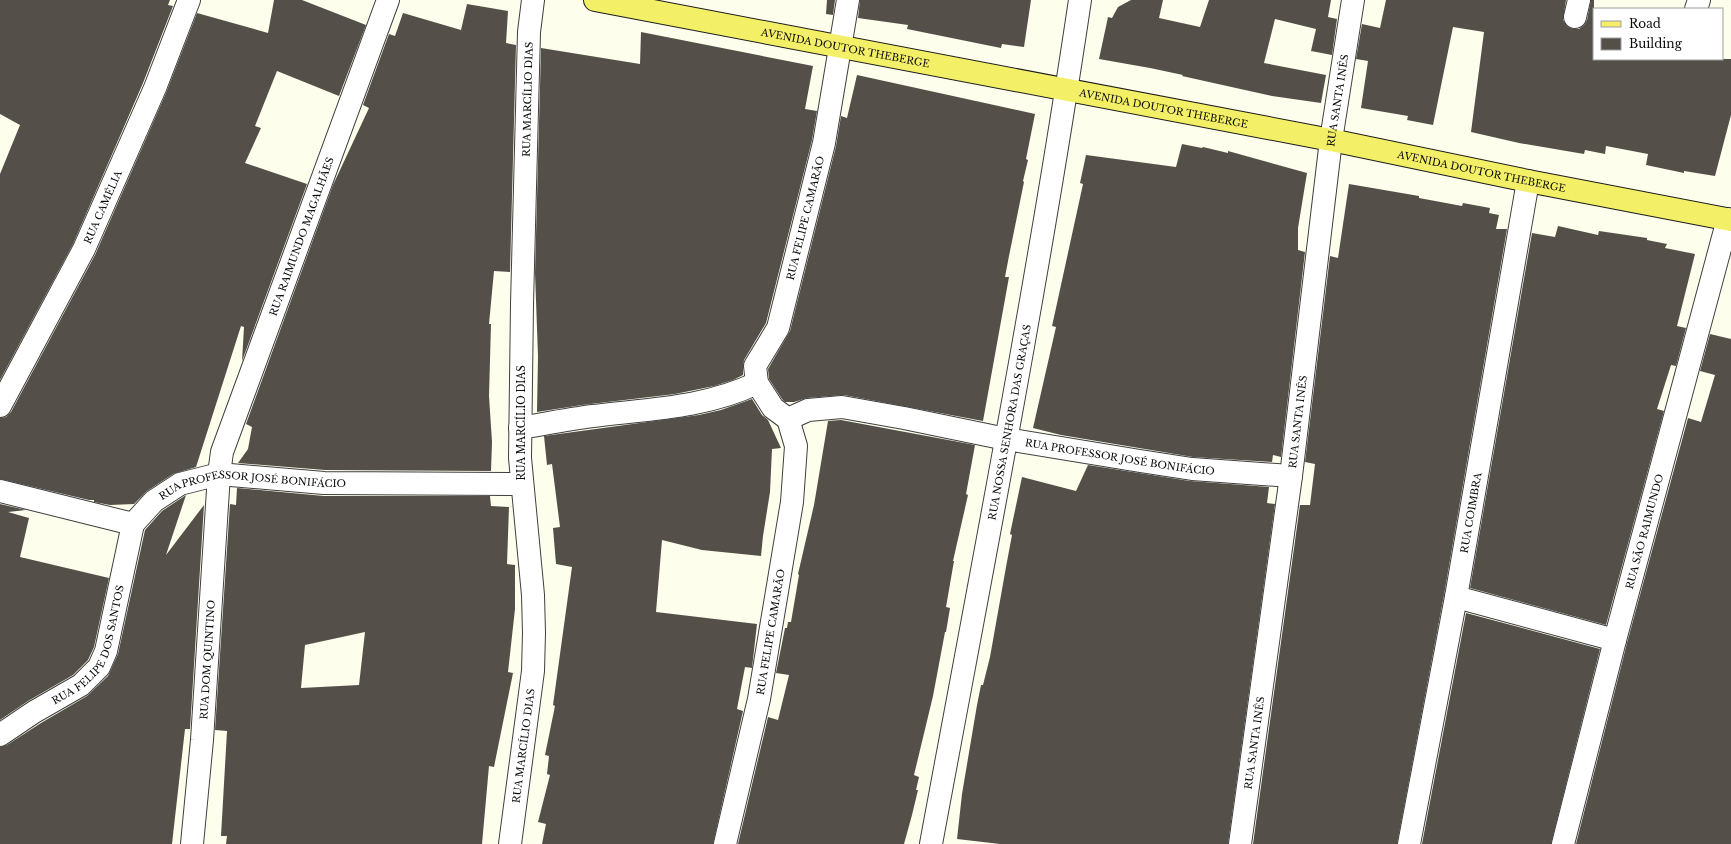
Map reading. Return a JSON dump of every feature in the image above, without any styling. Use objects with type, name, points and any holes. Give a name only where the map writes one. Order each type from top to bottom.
[{"type":"main road","name":"AVENIDA DOUTOR THEBERGE","points":[[595,0],[840,48],[1331,140],[1528,181],[1729,219]]},
{"type":"street","name":"RUA CAMÉLIA","points":[[0,406],[84,249],[155,88],[189,0]]},
{"type":"street","name":"RUA RAIMUNDO MAGALHÃES","points":[[219,474],[222,452],[388,0]]},
{"type":"street","name":"RUA MARCÍLIO DIAS","points":[[510,844],[533,671],[533,595],[522,484],[520,428],[529,47],[533,0]]},
{"type":"street","name":"RUA FELIPE CAMARÃO","points":[[757,383],[755,366],[778,328],[824,143],[848,0]]},
{"type":"street","name":"RUA NOSSA SENHORA DAS GRAÇAS","points":[[931,844],[1006,439],[1067,90],[1080,0]]},
{"type":"street","name":"RUA SANTA INÊS","points":[[1240,844],[1291,476],[1331,140],[1353,0]]},
{"type":"street","name":"RUA COIMBRA","points":[[1409,844],[1456,597],[1528,181]]},
{"type":"street","name":"RUA SÃO RAIMUNDO","points":[[1563,844],[1615,640],[1729,219]]},
{"type":"street","points":[[520,428],[593,416],[693,404],[738,392],[757,383],[773,408],[788,419]]},
{"type":"street","name":"RUA PROFESSOR JOSÉ BONIFÁCIO","points":[[788,419],[808,410],[842,407],[1006,439],[1192,469],[1291,476]]},
{"type":"street","name":"RUA FELIPE CAMARÃO","points":[[725,844],[759,699],[792,502],[796,446],[788,419]]},
{"type":"street","name":"RUA PROFESSOR JOSÉ BONIFÁCIO","points":[[133,524],[154,501],[180,484],[219,474],[324,483],[522,484]]},
{"type":"street","name":"RUA DOM QUINTINO","points":[[192,844],[202,740],[219,474]]},
{"type":"street","points":[[0,491],[133,524]]},
{"type":"street","name":"RUA FELIPE DOS SANTOS","points":[[0,735],[34,712],[81,685],[99,667],[106,651],[133,524]]},
{"type":"street","points":[[1456,597],[1615,640]]},
{"type":"building","points":[[0,0],[170,0],[168,5],[173,6],[143,83],[73,244],[0,380],[0,174],[20,125],[0,114]]},
{"type":"building","points":[[274,0],[302,0],[366,25],[339,96],[277,71],[255,126],[261,128],[245,163],[307,184],[242,361],[244,327],[241,326],[196,467],[173,474],[147,491],[134,504],[110,505],[0,479],[0,418],[6,417],[11,412],[95,255],[166,93],[197,13],[268,33]]},
{"type":"building","points":[[827,0],[835,0],[833,15],[826,14]]},
{"type":"building","points":[[860,0],[1031,0],[1024,47],[1002,44],[1001,48],[907,29],[908,25],[858,18]]},
{"type":"building","points":[[1131,0],[1163,0],[1159,18],[1200,27],[1209,0],[1331,0],[1328,17],[1337,19],[1332,55],[1311,51],[1316,29],[1275,19],[1264,63],[1326,75],[1321,103],[1272,96],[1182,76],[1183,75],[1099,59],[1108,17],[1112,18],[1118,7]]},
{"type":"building","points":[[1386,0],[1566,0],[1563,20],[1567,26],[1573,29],[1579,29],[1587,20],[1591,0],[1594,0],[1593,60],[1731,59],[1731,115],[1715,176],[1684,171],[1684,173],[1646,165],[1648,154],[1606,146],[1605,154],[1585,150],[1584,154],[1519,143],[1471,132],[1484,32],[1453,27],[1433,125],[1407,120],[1408,116],[1361,108],[1368,61],[1356,59],[1362,24],[1380,28]]},
{"type":"building","points":[[467,4],[508,11],[506,43],[516,45],[510,272],[494,271],[489,324],[491,324],[489,396],[492,442],[491,471],[325,470],[238,463],[248,449],[252,427],[246,424],[333,185],[369,108],[363,105],[389,34],[395,36],[403,13],[461,30]]},
{"type":"building","points":[[641,32],[813,66],[805,109],[817,111],[812,140],[766,323],[744,360],[743,375],[733,380],[714,386],[675,394],[537,412],[538,356],[535,273],[541,48],[640,64]]},
{"type":"building","points":[[857,75],[1035,114],[1026,159],[1028,160],[1024,182],[1005,277],[1009,277],[983,421],[844,395],[807,398],[794,402],[785,402],[769,379],[768,369],[790,331],[836,146],[841,116],[847,118]]},
{"type":"building","points":[[1182,144],[1228,153],[1228,151],[1307,173],[1298,228],[1298,250],[1305,252],[1281,457],[1273,455],[1272,462],[1193,457],[1061,435],[1033,428],[1056,327],[1052,326],[1083,184],[1080,183],[1086,155],[1176,167]]},
{"type":"building","points":[[1349,184],[1419,196],[1419,198],[1462,206],[1463,203],[1490,208],[1489,213],[1499,215],[1496,229],[1507,229],[1444,595],[1397,844],[1253,844],[1300,505],[1310,505],[1315,464],[1305,462],[1330,256],[1338,258]]},
{"type":"building","points":[[1558,226],[1598,235],[1599,231],[1647,238],[1647,240],[1667,244],[1665,248],[1695,254],[1677,326],[1686,328],[1676,366],[1671,365],[1657,409],[1664,411],[1606,625],[1470,588],[1532,233],[1555,237]]},
{"type":"building","points":[[1710,334],[1731,339],[1731,844],[1576,844],[1627,643],[1688,418],[1701,422],[1715,375],[1700,371]]},
{"type":"building","points":[[752,399],[762,415],[768,420],[781,448],[772,449],[770,492],[761,556],[702,550],[662,540],[656,612],[757,624],[752,668],[745,667],[737,709],[743,711],[713,844],[542,844],[546,824],[538,822],[550,775],[547,774],[549,756],[545,755],[555,706],[553,705],[572,567],[556,564],[553,528],[560,527],[552,464],[547,465],[544,436],[699,415],[721,410]]},
{"type":"building","points":[[841,420],[975,445],[966,494],[968,495],[953,561],[946,607],[950,608],[946,632],[933,696],[914,775],[919,777],[916,790],[918,790],[912,815],[904,844],[738,844],[768,717],[778,720],[789,675],[776,673],[785,628],[787,628],[788,622],[791,622],[798,574],[814,505],[828,421]]},
{"type":"building","points":[[1088,465],[1190,481],[1269,487],[1267,503],[1275,504],[1228,844],[1000,844],[957,839],[962,794],[977,705],[981,685],[983,685],[990,657],[1012,535],[1010,534],[1022,477],[1076,491]]},
{"type":"building","points":[[237,488],[324,496],[490,496],[491,506],[509,507],[507,564],[515,565],[515,609],[508,672],[513,673],[494,767],[489,766],[482,844],[226,844],[227,836],[221,836],[227,731],[215,730],[230,504],[236,505]],"holes":[[[365,632],[359,685],[301,688],[305,645]]]},
{"type":"building","points":[[186,495],[166,555],[204,505],[190,729],[185,729],[172,844],[0,844],[0,747],[7,745],[87,696],[108,676],[118,654],[145,530],[162,511]]},
{"type":"building","points":[[0,504],[26,510],[8,512],[29,518],[20,557],[109,578],[94,647],[88,660],[73,675],[28,701],[0,720]]},
{"type":"building","points":[[1466,613],[1600,649],[1551,844],[1422,844]]}]
